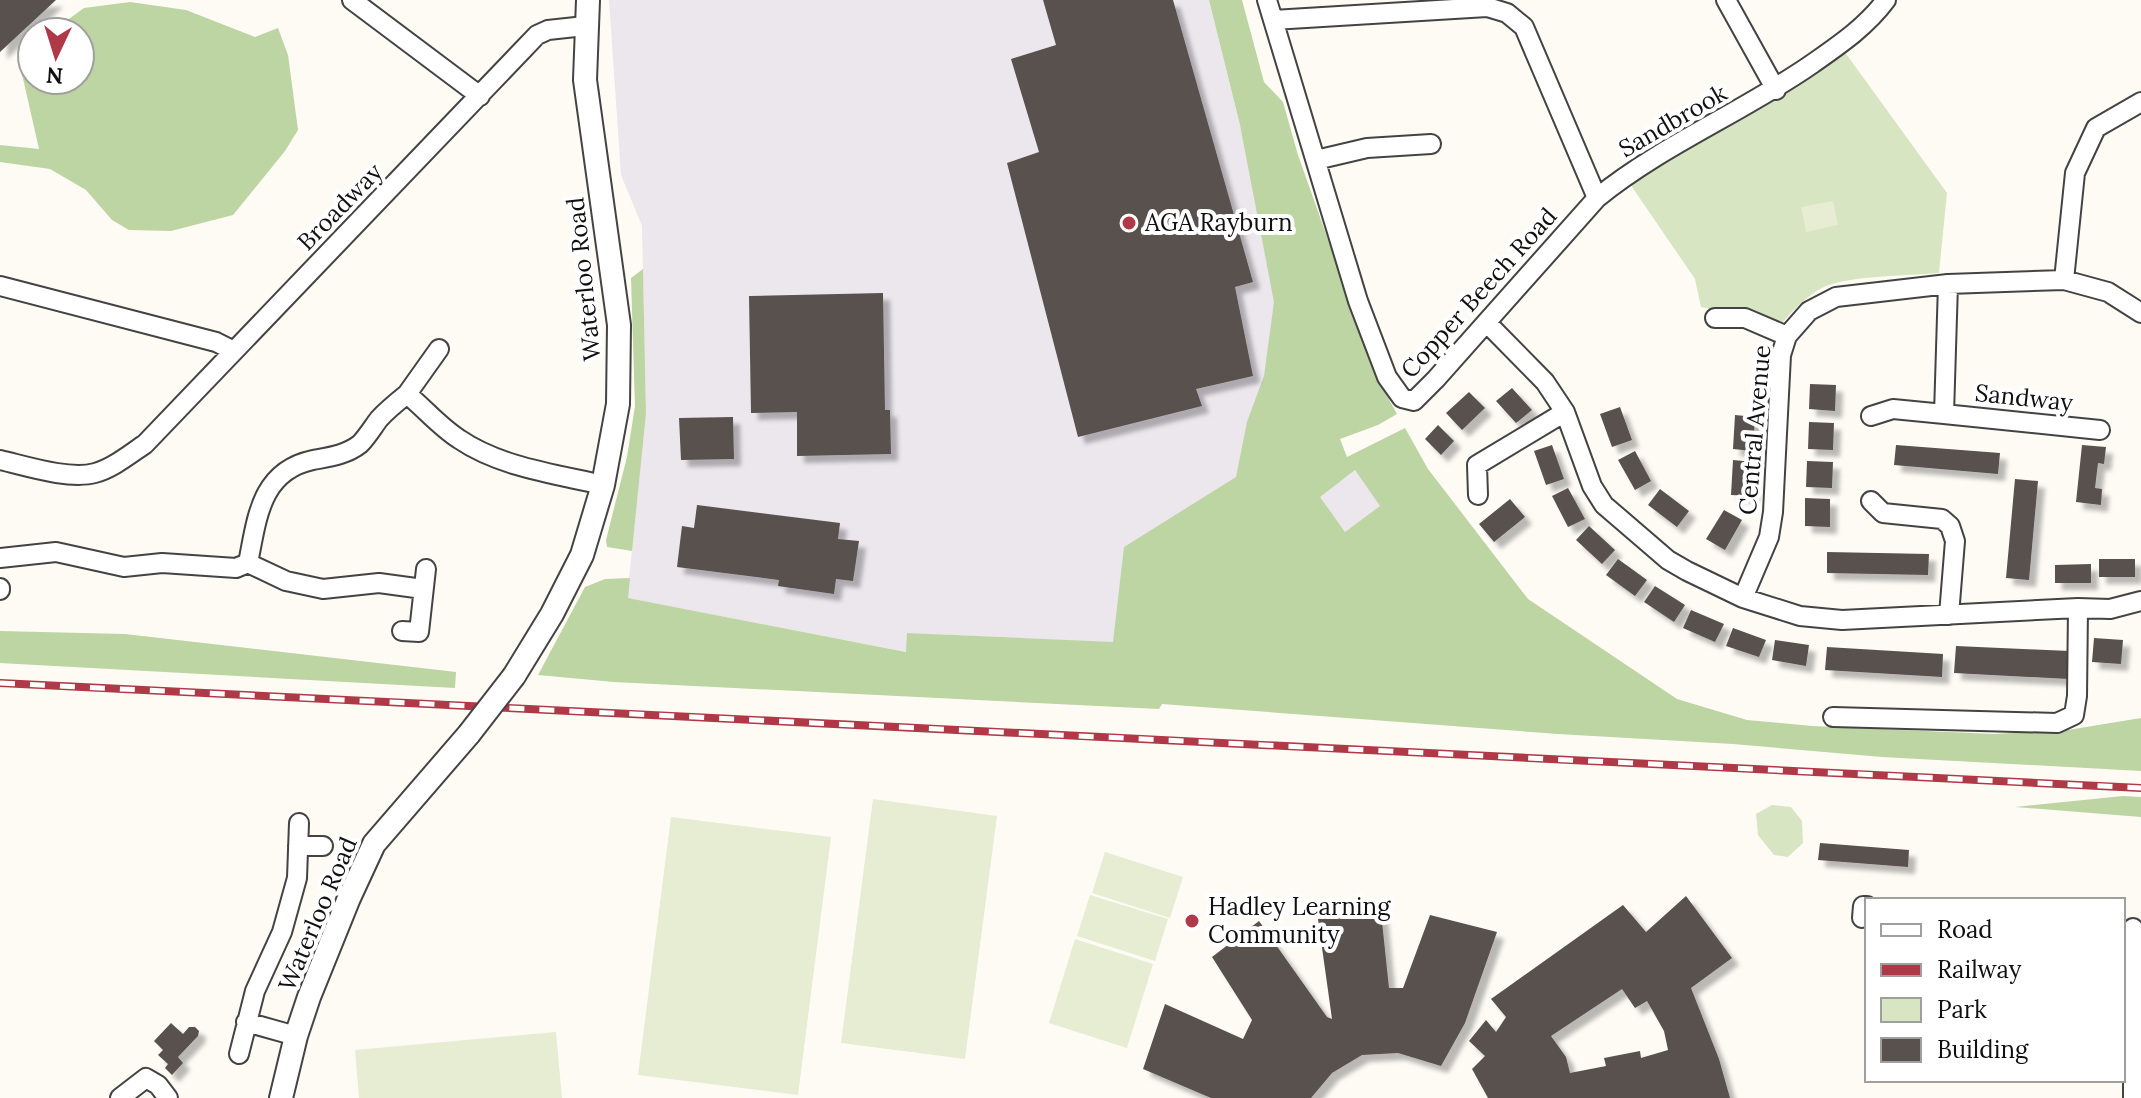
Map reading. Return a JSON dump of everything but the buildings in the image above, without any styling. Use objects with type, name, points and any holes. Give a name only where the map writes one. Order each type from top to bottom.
[{"type":"street","points":[[352,0],[480,96]]},
{"type":"street","name":"Waterloo Road","points":[[281,1098],[296,1036],[323,958],[374,844],[469,734],[514,676],[552,614],[582,555],[603,485],[618,404],[619,325],[585,80],[588,0]]},
{"type":"street","name":"Copper Beech Road","points":[[1267,0],[1358,301],[1387,377],[1402,398],[1414,401],[1421,396],[1597,198]]},
{"type":"street","points":[[1726,0],[1776,90]]},
{"type":"street","name":"Sandbrook","points":[[1597,198],[1620,179],[1776,90],[1859,31],[1886,0]]},
{"type":"street","points":[[1273,20],[1447,8],[1487,7],[1507,13],[1524,27],[1597,198]]},
{"type":"street","name":"Broadway","points":[[0,460],[58,473],[94,474],[145,444],[537,35],[548,30],[585,26]]},
{"type":"street","points":[[2064,280],[2075,173],[2096,128],[2141,102]]},
{"type":"street","points":[[1316,160],[1367,148],[1431,144]]},
{"type":"street","points":[[1787,336],[1809,311],[1836,297],[1948,284],[2064,280],[2108,292],[2141,313]]},
{"type":"street","name":"Sandway","points":[[1944,414],[1948,284]]},
{"type":"street","points":[[0,286],[216,342],[234,351]]},
{"type":"street","name":"Central Avenue","points":[[1715,318],[1745,318],[1787,336],[1781,355],[1769,537],[1743,598]]},
{"type":"street","points":[[1487,323],[1545,382],[1565,412],[1592,486],[1604,505],[1668,560],[1743,598],[1769,609],[1842,620],[2110,609],[2141,601]]},
{"type":"street","points":[[248,563],[261,501],[273,485],[289,468],[311,460],[335,457],[359,444],[382,416],[407,394],[439,349]]},
{"type":"street","points":[[407,394],[457,438],[483,453],[603,485]]},
{"type":"street","name":"Sandway","points":[[1871,416],[1893,409],[2100,430]]},
{"type":"street","points":[[1478,495],[1477,465],[1565,412]]},
{"type":"street","points":[[1871,501],[1883,513],[1942,519],[1950,526],[1955,541],[1949,615]]},
{"type":"street","points":[[0,558],[56,552],[124,567],[162,563],[236,568],[248,563],[286,581],[323,589],[379,583],[423,589]]},
{"type":"street","points":[[402,631],[419,632],[426,569]]},
{"type":"street","points":[[1833,717],[2057,723],[2074,715],[2078,608]]},
{"type":"street","points":[[239,1054],[255,991],[282,932],[297,878],[299,823]]},
{"type":"street","points":[[298,846],[323,846]]},
{"type":"street","points":[[2132,928],[2133,1098]]},
{"type":"street","points":[[246,1022],[296,1036]]},
{"type":"street","points":[[120,1098],[146,1078],[158,1085],[168,1098]]},
{"type":"shaded area","points":[[609,0],[1209,0],[1240,125],[1333,441],[1195,646],[908,633],[907,652],[627,598],[646,414],[642,226],[621,175]]},
{"type":"shaded area","points":[[1355,470],[1381,507],[1345,532],[1319,497]]},
{"type":"green space","points":[[1209,0],[1242,0],[1264,82],[1283,102],[1298,155],[1377,378],[1397,414],[1378,425],[1340,439],[1347,457],[1405,428],[1428,469],[1528,599],[1677,699],[1747,720],[1994,734],[2068,730],[2141,718],[2141,771],[1882,757],[1162,704],[1159,709],[614,682],[538,675],[585,587],[605,579],[630,578],[628,598],[906,652],[907,633],[1113,642],[1124,547],[1236,477],[1247,422],[1264,376],[1274,302],[1240,125]],"holes":[[[1355,470],[1380,506],[1345,532],[1320,497]]]},
{"type":"green space","points":[[130,2],[186,10],[255,37],[278,28],[288,55],[298,130],[285,151],[233,215],[171,231],[129,230],[112,220],[86,190],[50,169],[0,162],[0,145],[39,149],[27,96],[96,96],[96,16],[73,16],[84,8]]},
{"type":"green space","points":[[1844,51],[1947,193],[1939,273],[1831,284],[1809,296],[1782,323],[1701,307],[1695,279],[1630,184]]},
{"type":"green space","points":[[1833,201],[1838,225],[1806,232],[1801,207]]},
{"type":"green space","points":[[643,269],[646,414],[632,551],[607,547],[606,540],[627,457],[635,406],[631,278]]},
{"type":"green space","points":[[0,631],[125,634],[456,672],[455,688],[0,663]]},
{"type":"green space","points":[[2123,796],[2141,797],[2141,817],[2015,807]]},
{"type":"green space","points":[[873,799],[997,816],[965,1059],[841,1043]]},
{"type":"green space","points":[[1772,805],[1791,807],[1802,821],[1803,843],[1788,857],[1774,855],[1758,835],[1756,814]]},
{"type":"green space","points":[[671,817],[831,837],[798,1095],[638,1075]]},
{"type":"green space","points":[[1105,852],[1183,877],[1170,918],[1092,893]]},
{"type":"green space","points":[[1090,895],[1168,919],[1155,961],[1077,936]]},
{"type":"green space","points":[[1075,939],[1153,964],[1127,1048],[1049,1023]]},
{"type":"green space","points":[[556,1032],[562,1098],[359,1098],[355,1050]]},
{"type":"railway","points":[[0,683],[2141,788]]},
{"type":"place","name":"AGA Rayburn","points":[[1129,223]]},
{"type":"place","name":"Hadley Learning Community","points":[[1192,921]]}]
